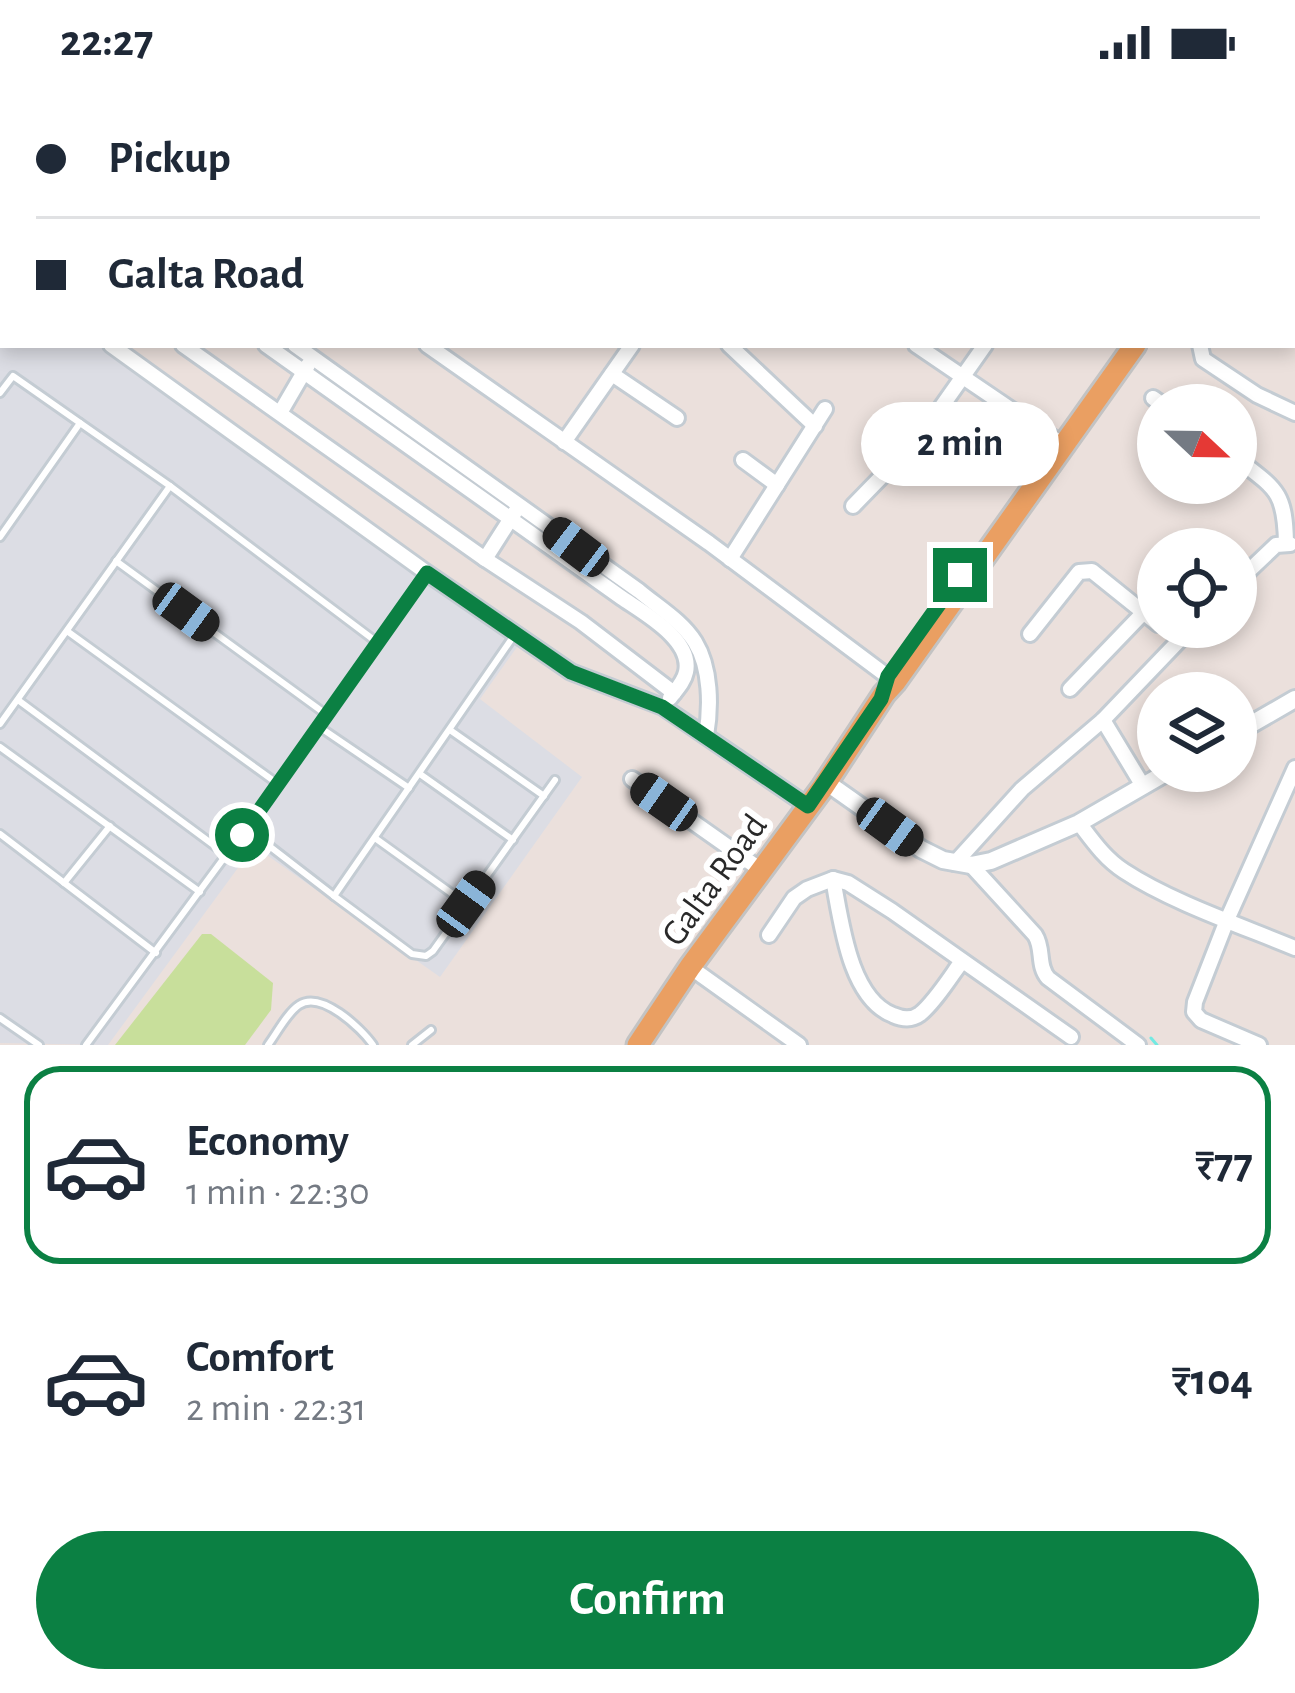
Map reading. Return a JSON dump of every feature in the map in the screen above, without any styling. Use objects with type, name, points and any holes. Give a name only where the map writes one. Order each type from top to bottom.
[{"type":"main road","name":"Galta Road","points":[[638,1045],[826,782],[1118,348]]},
{"type":"main road","points":[[889,684],[1133,348]]},
{"type":"main road","points":[[628,1045],[654,1007],[675,988]]},
{"type":"street","points":[[115,348],[571,672],[662,707],[808,806]]},
{"type":"street","points":[[187,348],[581,622],[674,694]]},
{"type":"street","points":[[273,348],[308,364],[635,598],[696,668],[710,714],[706,736]]},
{"type":"street","points":[[297,348],[308,364]]},
{"type":"street","points":[[431,348],[730,559],[889,684]]},
{"type":"street","points":[[564,442],[630,348]]},
{"type":"street","points":[[732,348],[814,426]]},
{"type":"street","points":[[920,348],[1056,440]]},
{"type":"street","points":[[853,506],[921,436],[983,348]]},
{"type":"street","points":[[1201,348],[1203,359],[1257,395],[1295,413]]},
{"type":"street","points":[[280,412],[308,364]]},
{"type":"street","points":[[612,374],[677,418]]},
{"type":"street","points":[[730,559],[825,409]]},
{"type":"street","points":[[743,460],[777,485]]},
{"type":"street","points":[[1257,474],[1281,498],[1291,544],[1276,545],[1257,564]]},
{"type":"street","points":[[485,559],[515,512]]},
{"type":"street","points":[[1030,634],[1084,569],[1137,606]]},
{"type":"street","points":[[1070,689],[1137,619]]},
{"type":"street","points":[[963,864],[1022,790],[1103,719],[1172,648]]},
{"type":"street","points":[[662,707],[696,668]]},
{"type":"street","points":[[1257,721],[1295,699]]},
{"type":"street","points":[[1103,719],[1137,776]]},
{"type":"street","points":[[1255,1044],[1201,1021],[1194,1012],[1195,1001],[1295,768]]},
{"type":"street","points":[[632,779],[761,870]]},
{"type":"street","points":[[826,782],[921,849],[963,864],[1035,935],[1048,978],[1138,1045]]},
{"type":"street","points":[[963,864],[991,861],[1079,823],[1137,789]]},
{"type":"street","points":[[1079,823],[1123,871],[1295,948]]},
{"type":"street","points":[[769,935],[794,898],[833,879],[867,895],[1069,1041],[1091,1009]]},
{"type":"street","points":[[833,879],[857,974],[866,995],[888,1013],[904,1018],[920,1014],[962,961]]},
{"type":"street","points":[[690,967],[799,1045]]},
{"type":"lane","points":[[0,393],[13,376],[170,486],[378,643]]},
{"type":"lane","points":[[0,537],[80,423]]},
{"type":"lane","points":[[0,724],[170,486]]},
{"type":"lane","points":[[116,560],[327,715]]},
{"type":"lane","points":[[86,1045],[427,573]]},
{"type":"lane","points":[[66,631],[278,784]]},
{"type":"lane","points":[[334,896],[515,634]]},
{"type":"lane","points":[[17,700],[227,855]]},
{"type":"lane","points":[[319,727],[409,788]]},
{"type":"lane","points":[[450,730],[544,796]]},
{"type":"lane","points":[[0,747],[200,892]]},
{"type":"lane","points":[[420,774],[513,840]]},
{"type":"lane","points":[[242,835],[246,828],[419,956],[433,951],[555,780]]},
{"type":"lane","points":[[64,883],[110,826]]},
{"type":"lane","points":[[0,833],[156,953]]},
{"type":"lane","points":[[375,838],[466,904]]},
{"type":"lane","points":[[268,1045],[296,1006],[308,1001],[322,1002],[363,1030],[374,1045]]},
{"type":"lane","points":[[0,1018],[39,1045]]},
{"type":"lane","points":[[412,1045],[431,1030]]},
{"type":"shaded area","points":[[0,348],[103,348],[517,647],[480,699],[582,777],[440,977],[254,846],[108,1045],[0,1043]]},
{"type":"green space","points":[[202,934],[211,934],[273,983],[271,1010],[245,1045],[115,1045]]},
{"type":"waterway","points":[[1151,1038],[1157,1045]]},
{"type":"route","points":[[242,835],[427,573],[571,672],[662,707],[808,806],[881,699],[888,676],[960,575]]}]
